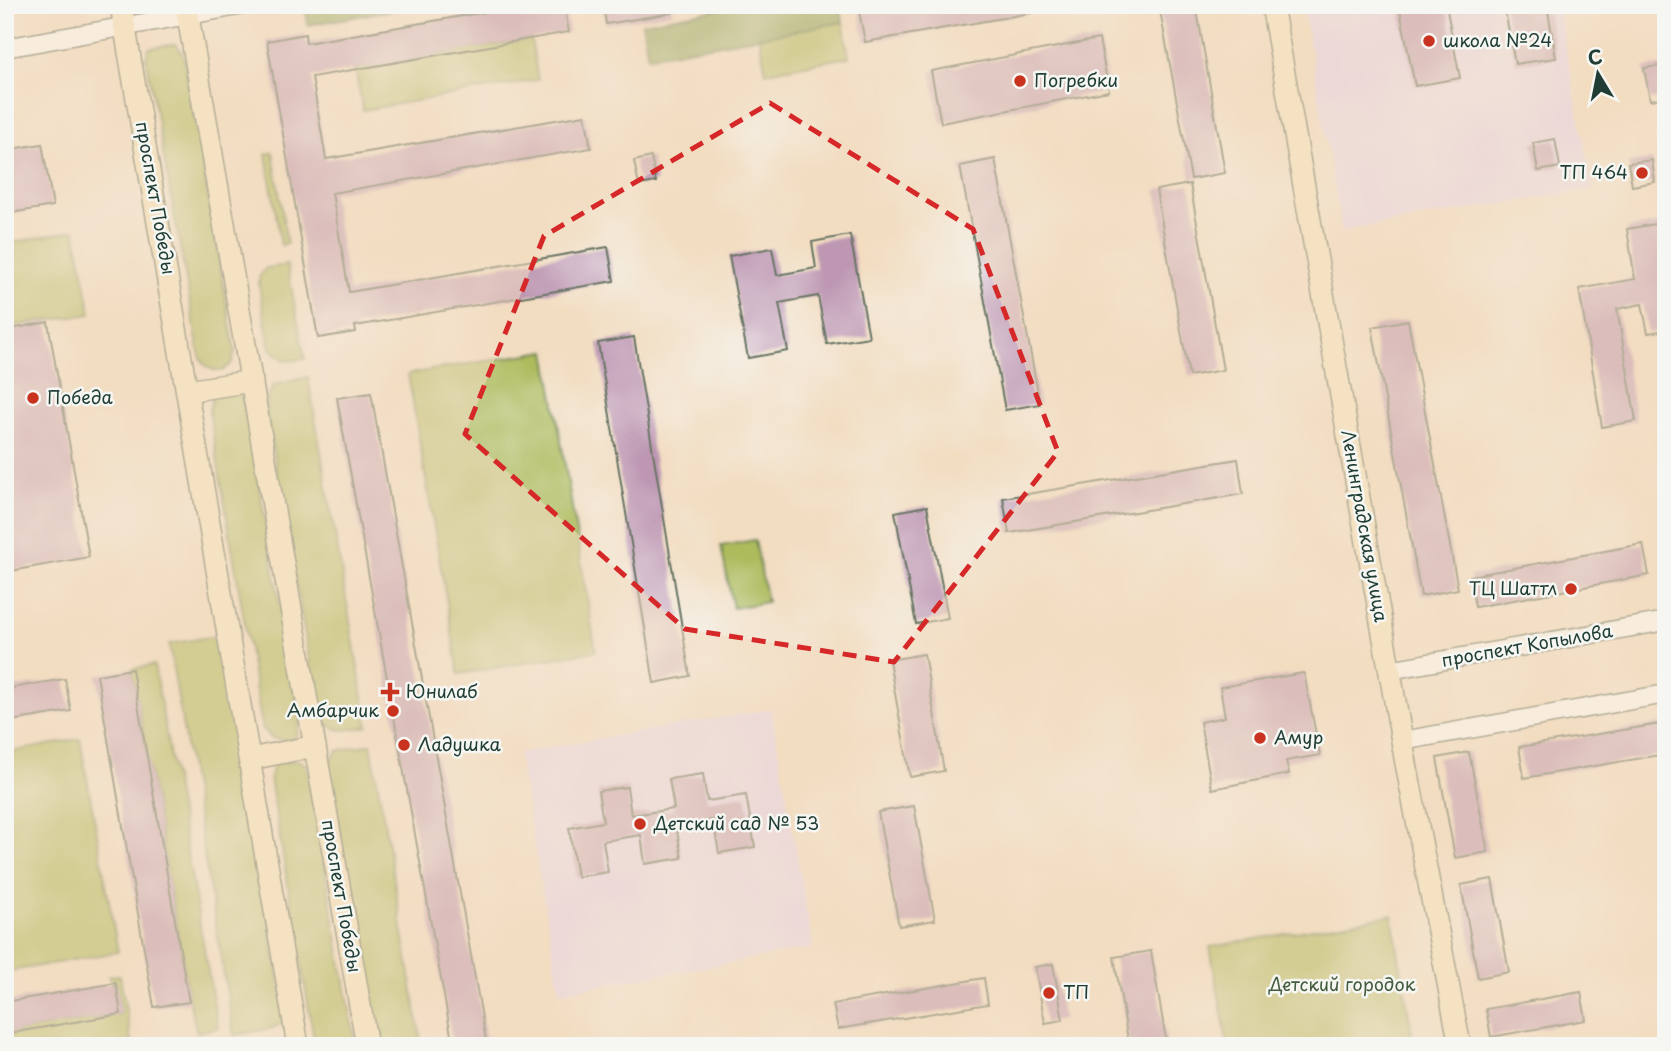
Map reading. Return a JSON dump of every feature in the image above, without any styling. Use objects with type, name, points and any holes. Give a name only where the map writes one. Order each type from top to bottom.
[{"type":"main road","name":"проспект Победы","points":[[121,5],[299,1046]]},
{"type":"main road","name":"Ленинградская улица","points":[[1272,5],[1389,670],[1460,1046]]},
{"type":"main road","name":"проспект Победы","points":[[187,10],[367,1046]]},
{"type":"main road","points":[[187,391],[252,381]]},
{"type":"main road","points":[[250,758],[315,746]]},
{"type":"street","points":[[5,48],[125,26],[187,10],[244,5]]},
{"type":"street","name":"проспект Копылова","points":[[1389,670],[1666,621]]},
{"type":"street","points":[[1402,741],[1666,694]]},
{"type":"highlighted area","points":[[770,103],[973,229],[1058,452],[894,662],[685,629],[465,434],[544,236]]},
{"type":"shaded area","points":[[1303,5],[1557,5],[1593,189],[1342,231]]},
{"type":"shaded area","points":[[771,709],[813,948],[560,992],[518,753]]},
{"type":"green space","points":[[305,5],[420,5],[308,25]]},
{"type":"green space","points":[[741,5],[840,5],[843,22],[648,57],[642,23]]},
{"type":"green space","points":[[843,22],[849,57],[766,72],[759,37]]},
{"type":"green space","points":[[531,39],[538,80],[363,110],[355,69]]},
{"type":"green space","points":[[176,44],[183,54],[235,351],[232,363],[222,371],[206,366],[199,352],[146,58],[149,48]]},
{"type":"green space","points":[[273,152],[287,244],[281,245],[266,154]]},
{"type":"green space","points":[[75,230],[91,314],[5,327],[5,244]]},
{"type":"green space","points":[[287,265],[305,359],[285,361],[270,348],[259,277],[266,268]]},
{"type":"green space","points":[[546,351],[596,651],[459,674],[408,374]]},
{"type":"green space","points":[[308,377],[368,726],[347,730],[335,729],[319,716],[266,411],[266,400],[274,385]]},
{"type":"green space","points":[[233,391],[241,396],[246,410],[300,721],[297,735],[289,741],[271,738],[262,727],[209,410],[213,397]]},
{"type":"green space","points":[[755,540],[767,602],[733,608],[721,546]]},
{"type":"green space","points":[[209,637],[220,640],[286,1020],[273,1028],[234,1035],[169,644]]},
{"type":"green space","points":[[154,665],[218,1028],[197,1032],[189,1001],[132,669]]},
{"type":"green space","points":[[80,739],[118,952],[5,972],[5,753]]},
{"type":"green space","points":[[371,744],[422,1046],[377,1046],[329,775],[329,763],[337,751]]},
{"type":"green space","points":[[298,760],[306,765],[308,772],[356,1046],[315,1046],[270,778],[275,764]]},
{"type":"green space","name":"Детский городок","points":[[1392,915],[1414,1046],[1228,1046],[1210,947]]},
{"type":"green space","points":[[120,975],[132,1046],[5,1046],[5,1034],[121,1014],[116,983],[111,983],[109,976]]},
{"type":"building","points":[[526,5],[564,5],[569,32],[312,77],[326,159],[585,115],[591,148],[332,193],[349,292],[608,247],[614,281],[355,326],[356,332],[318,338],[267,41],[305,34],[306,43]]},
{"type":"building","points":[[603,5],[672,5],[672,13],[606,24]]},
{"type":"building","points":[[891,5],[1030,5],[1031,13],[865,42],[859,11]]},
{"type":"building","points":[[1159,5],[1196,5],[1225,173],[1191,179]]},
{"type":"building","name":"школа №24","points":[[1399,5],[1446,5],[1460,78],[1415,86]]},
{"type":"building","name":"школа №24","points":[[1504,5],[1547,5],[1556,58],[1515,64]]},
{"type":"building","name":"Погребки","points":[[1099,39],[1109,91],[941,123],[931,71]]},
{"type":"building","points":[[1666,65],[1666,97],[1650,100],[1644,68]]},
{"type":"building","points":[[1555,139],[1560,167],[1538,171],[1533,143]]},
{"type":"building","points":[[42,144],[53,206],[5,214],[5,150]]},
{"type":"building","points":[[651,157],[656,182],[639,185],[634,161]]},
{"type":"building","points":[[995,159],[1040,404],[1005,410],[960,166]]},
{"type":"building","name":"ТП 464","points":[[1652,160],[1655,182],[1632,186],[1628,163]]},
{"type":"building","points":[[1190,184],[1223,370],[1189,376],[1156,190]]},
{"type":"building","points":[[1666,222],[1666,330],[1648,333],[1642,304],[1617,309],[1636,421],[1602,427],[1579,289],[1635,279],[1627,229]]},
{"type":"building","points":[[850,235],[869,337],[827,344],[818,296],[779,303],[788,351],[748,358],[729,256],[772,248],[777,275],[816,268],[812,242]]},
{"type":"building","points":[[1408,320],[1458,589],[1421,596],[1372,327]]},
{"type":"building","name":"Победа","points":[[48,322],[89,557],[5,572],[5,330]]},
{"type":"building","points":[[634,337],[690,676],[654,683],[598,343]]},
{"type":"building","points":[[371,393],[487,1046],[453,1046],[337,398]]},
{"type":"building","points":[[1238,459],[1243,494],[1009,533],[1003,498]]},
{"type":"building","points":[[927,506],[948,618],[916,624],[895,512]]},
{"type":"building","points":[[1643,544],[1649,575],[1475,607],[1470,576]]},
{"type":"building","points":[[924,654],[944,771],[910,777],[889,660]]},
{"type":"building","points":[[132,669],[189,1002],[154,1007],[97,675]]},
{"type":"building","name":"Амур","points":[[1304,673],[1320,755],[1286,761],[1289,774],[1212,789],[1200,722],[1225,717],[1220,687]]},
{"type":"building","points":[[65,679],[71,711],[5,722],[5,689]]},
{"type":"building","points":[[1666,723],[1666,754],[1524,778],[1519,747]]},
{"type":"building","points":[[1469,752],[1488,852],[1455,858],[1437,758]]},
{"type":"building","name":"Детский сад № 53","points":[[703,774],[707,801],[746,795],[755,847],[719,853],[713,820],[676,826],[682,858],[645,864],[641,835],[603,841],[608,872],[577,877],[569,828],[603,822],[598,791],[627,787],[631,815],[674,809],[669,779]]},
{"type":"building","points":[[914,806],[935,920],[899,926],[878,812]]},
{"type":"building","points":[[1492,879],[1509,972],[1478,978],[1461,885]]},
{"type":"building","points":[[1151,951],[1167,1046],[1129,1046],[1114,957]]},
{"type":"building","name":"ТП","points":[[1053,964],[1063,1020],[1045,1023],[1035,967]]},
{"type":"building","points":[[984,978],[988,1004],[838,1029],[833,1004]]},
{"type":"building","points":[[116,983],[121,1014],[5,1034],[5,1002]]},
{"type":"building","points":[[1581,992],[1586,1020],[1491,1037],[1486,1009]]},
{"type":"place","name":"школа №24","points":[[1429,41]]},
{"type":"place","name":"Погребки","points":[[1020,81]]},
{"type":"place","name":"ТП 464","points":[[1642,173]]},
{"type":"place","name":"Победа","points":[[33,398]]},
{"type":"place","name":"ТЦ Шаттл","points":[[1571,589]]},
{"type":"place","name":"Юнилаб","points":[[390,692]]},
{"type":"place","name":"Амбарчик","points":[[393,711]]},
{"type":"place","name":"Амур","points":[[1260,738]]},
{"type":"place","name":"Ладушка","points":[[404,745]]},
{"type":"place","name":"Детский сад № 53","points":[[640,824]]},
{"type":"place","name":"ТП","points":[[1049,993]]}]
